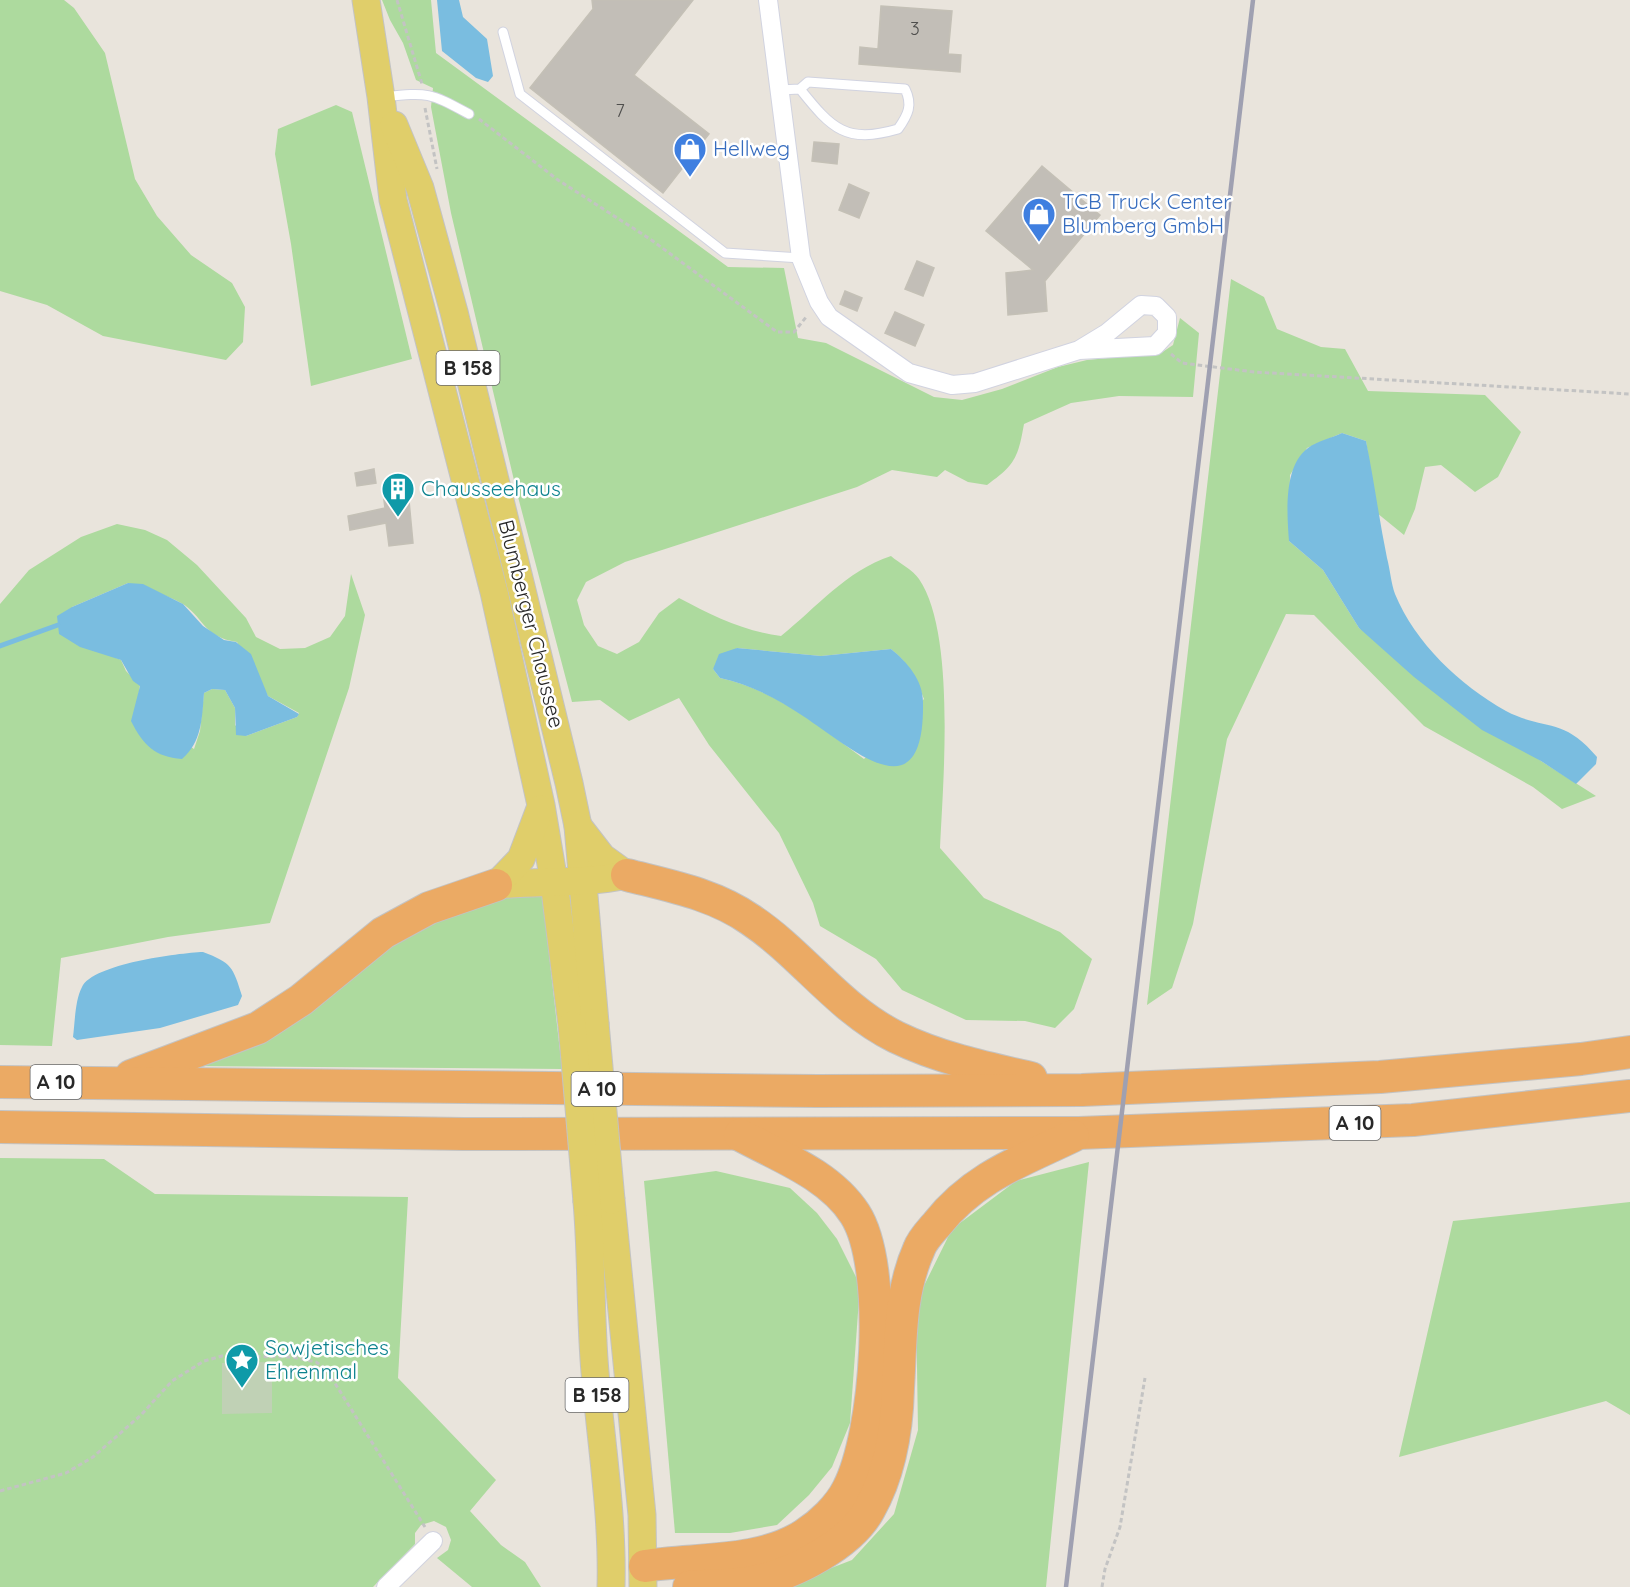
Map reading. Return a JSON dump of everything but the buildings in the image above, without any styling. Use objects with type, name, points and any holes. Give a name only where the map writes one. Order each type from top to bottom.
[{"type":"highway","points":[[627,875],[691,891],[751,920],[825,986],[896,1037],[971,1064],[1082,1090]]},
{"type":"highway","points":[[111,1083],[258,1028],[301,1000],[383,933],[429,908],[496,885]]},
{"type":"highway","name":"A 10","points":[[0,1082],[794,1091],[1082,1090],[1380,1077],[1581,1059],[1630,1052]]},
{"type":"highway","name":"A 10","points":[[0,1127],[464,1134],[1079,1133],[1413,1120],[1630,1096]]},
{"type":"highway","points":[[627,1579],[752,1554],[803,1536],[824,1520],[847,1492],[864,1443],[872,1388],[874,1278],[865,1238],[856,1215],[838,1193],[813,1175],[736,1133]]},
{"type":"highway","points":[[689,1587],[755,1582],[792,1571],[818,1557],[845,1536],[869,1512],[891,1456],[898,1391],[901,1311],[919,1248],[948,1209],[972,1187],[1079,1133]]},
{"type":"main road","name":"Blumberger Chaussee","points":[[366,0],[381,97],[393,200],[494,592],[542,805],[554,882],[584,1024]]},
{"type":"main road","name":"Blumberger Chaussee","points":[[381,97],[420,188],[454,312],[558,732],[578,826],[583,882],[584,1024]]},
{"type":"main road","points":[[496,885],[521,859],[542,805]]},
{"type":"main road","points":[[578,826],[602,857],[627,875]]},
{"type":"main road","points":[[496,885],[583,882],[627,875]]},
{"type":"main road","name":"B 158","points":[[584,1024],[599,1201],[642,1515],[627,1579]]},
{"type":"street","points":[[768,0],[801,258],[819,302],[830,317],[909,373],[952,385],[975,383],[1079,350],[1107,333],[1134,309],[1149,304],[1163,311],[1168,324],[1167,333],[1158,343],[1146,348],[1079,350]]},
{"type":"street","points":[[386,1587],[434,1541]]},
{"type":"lane","points":[[503,32],[520,94],[725,253],[801,258]]},
{"type":"lane","points":[[779,90],[800,89],[808,82],[905,89],[910,99],[909,113],[898,129],[879,134],[839,131],[820,114],[800,89]]},
{"type":"lane","points":[[381,97],[422,93],[434,95],[469,114]]},
{"type":"path","points":[[398,0],[422,80],[422,93]]},
{"type":"path","points":[[469,114],[487,124],[558,180],[650,239],[777,332],[794,332],[819,302]]},
{"type":"path","points":[[1158,343],[1182,363],[1254,372],[1630,394]]},
{"type":"path","points":[[0,1491],[66,1473],[93,1457],[141,1415],[172,1381],[204,1361],[222,1356],[303,1358],[326,1369],[434,1541]]},
{"type":"path","points":[[1102,1587],[1105,1569],[1120,1527],[1145,1378]]},
{"type":"green space","points":[[0,0],[64,0],[74,8],[105,53],[135,179],[157,216],[191,255],[232,283],[245,307],[243,342],[226,360],[103,336],[47,305],[0,291]]},
{"type":"green space","points":[[382,0],[431,0],[436,53],[728,267],[784,268],[798,338],[826,343],[934,397],[962,400],[1002,389],[1058,367],[1087,360],[1161,353],[1173,345],[1180,318],[1199,333],[1193,397],[1119,396],[1071,403],[1024,424],[1014,460],[1004,472],[987,485],[968,482],[945,470],[937,477],[892,470],[857,487],[625,562],[586,582],[577,600],[584,625],[598,646],[617,654],[639,642],[659,613],[679,598],[728,622],[781,636],[846,580],[875,563],[891,556],[913,573],[919,579],[931,603],[943,670],[944,748],[940,848],[984,898],[1060,932],[1092,959],[1074,1009],[1055,1028],[1025,1021],[966,1020],[902,990],[876,959],[820,926],[813,903],[779,833],[709,745],[679,698],[629,721],[600,700],[572,702],[517,493],[451,213],[431,107],[433,88],[416,80],[403,43]],"holes":[[[737,648],[821,656],[891,649],[915,677],[924,699],[864,759],[831,734],[778,700],[740,683],[720,678],[713,669]]]},
{"type":"green space","points":[[336,105],[352,112],[412,359],[311,386],[291,244],[275,154],[278,129]]},
{"type":"green space","points":[[1231,279],[1264,297],[1277,329],[1321,347],[1345,349],[1368,391],[1485,395],[1521,432],[1498,477],[1475,492],[1441,465],[1425,467],[1415,509],[1404,535],[1377,513],[1366,441],[1342,433],[1307,448],[1290,475],[1289,541],[1323,570],[1359,628],[1541,761],[1596,796],[1562,809],[1533,787],[1424,726],[1314,615],[1286,614],[1227,739],[1193,924],[1172,988],[1147,1005]]},
{"type":"green space","points":[[117,524],[145,530],[167,540],[197,565],[246,618],[256,637],[280,649],[305,648],[330,637],[345,616],[351,574],[365,615],[349,688],[270,923],[168,937],[61,958],[52,1046],[0,1045],[0,604],[29,570],[81,537]],"holes":[[[128,583],[181,603],[210,631],[237,642],[268,696],[299,713],[297,717],[246,736],[235,725],[235,708],[225,690],[212,689],[204,693],[200,731],[194,749],[136,710],[140,685],[126,671],[121,660],[104,653],[72,607]]]},
{"type":"green space","points":[[542,892],[562,1069],[185,1066],[357,961],[466,902]]},
{"type":"green space","points":[[0,1158],[104,1159],[155,1194],[408,1197],[398,1378],[496,1480],[470,1511],[501,1545],[525,1562],[541,1587],[472,1587],[437,1558],[448,1550],[451,1540],[446,1527],[434,1521],[421,1525],[415,1533],[415,1544],[373,1587],[0,1587]]},
{"type":"green space","points":[[1089,1162],[1046,1587],[782,1587],[852,1560],[894,1514],[918,1430],[916,1302],[952,1229],[1016,1181]]},
{"type":"green space","points":[[716,1171],[790,1188],[817,1213],[837,1239],[860,1285],[850,1423],[832,1467],[809,1495],[777,1525],[730,1533],[675,1533],[644,1181]]},
{"type":"green space","points":[[1630,1202],[1630,1415],[1606,1401],[1399,1457],[1453,1221]]},
{"type":"green space","points":[[272,1362],[272,1413],[222,1414],[222,1363]]},
{"type":"water","points":[[437,0],[459,0],[463,17],[487,39],[493,76],[488,82],[476,78],[442,51]]},
{"type":"water","points":[[1342,433],[1366,441],[1392,585],[1414,629],[1441,661],[1489,701],[1519,717],[1563,730],[1585,744],[1597,757],[1596,764],[1576,784],[1541,761],[1482,730],[1414,677],[1359,628],[1323,570],[1289,541],[1288,492],[1294,466],[1308,448]]},
{"type":"water","points":[[128,583],[143,584],[183,604],[203,626],[224,640],[236,642],[251,654],[268,696],[299,714],[297,717],[246,736],[236,735],[235,708],[225,690],[212,689],[204,693],[200,729],[194,745],[182,759],[164,756],[151,748],[140,737],[131,721],[140,686],[133,681],[121,660],[80,647],[59,634],[57,616],[72,607]]},
{"type":"water","points":[[737,648],[821,656],[891,649],[913,672],[922,694],[920,737],[912,757],[899,766],[882,764],[843,744],[773,698],[742,684],[720,678],[713,669],[719,654]]},
{"type":"water","points":[[203,952],[220,959],[230,967],[242,996],[238,1005],[160,1028],[77,1040],[73,1037],[78,998],[82,987],[89,979],[102,972],[137,961]]},
{"type":"waterway","points":[[0,646],[58,625]]},
{"type":"railway","points":[[1066,1587],[1253,0]]},
{"type":"place","name":"Hellweg","points":[[690,178]]},
{"type":"place","name":"TCB Truck Center Blumberg GmbH","points":[[1039,243]]},
{"type":"place","name":"Chausseehaus","points":[[398,518]]},
{"type":"place","name":"Sowjetisches Ehrenmal","points":[[242,1389]]}]
